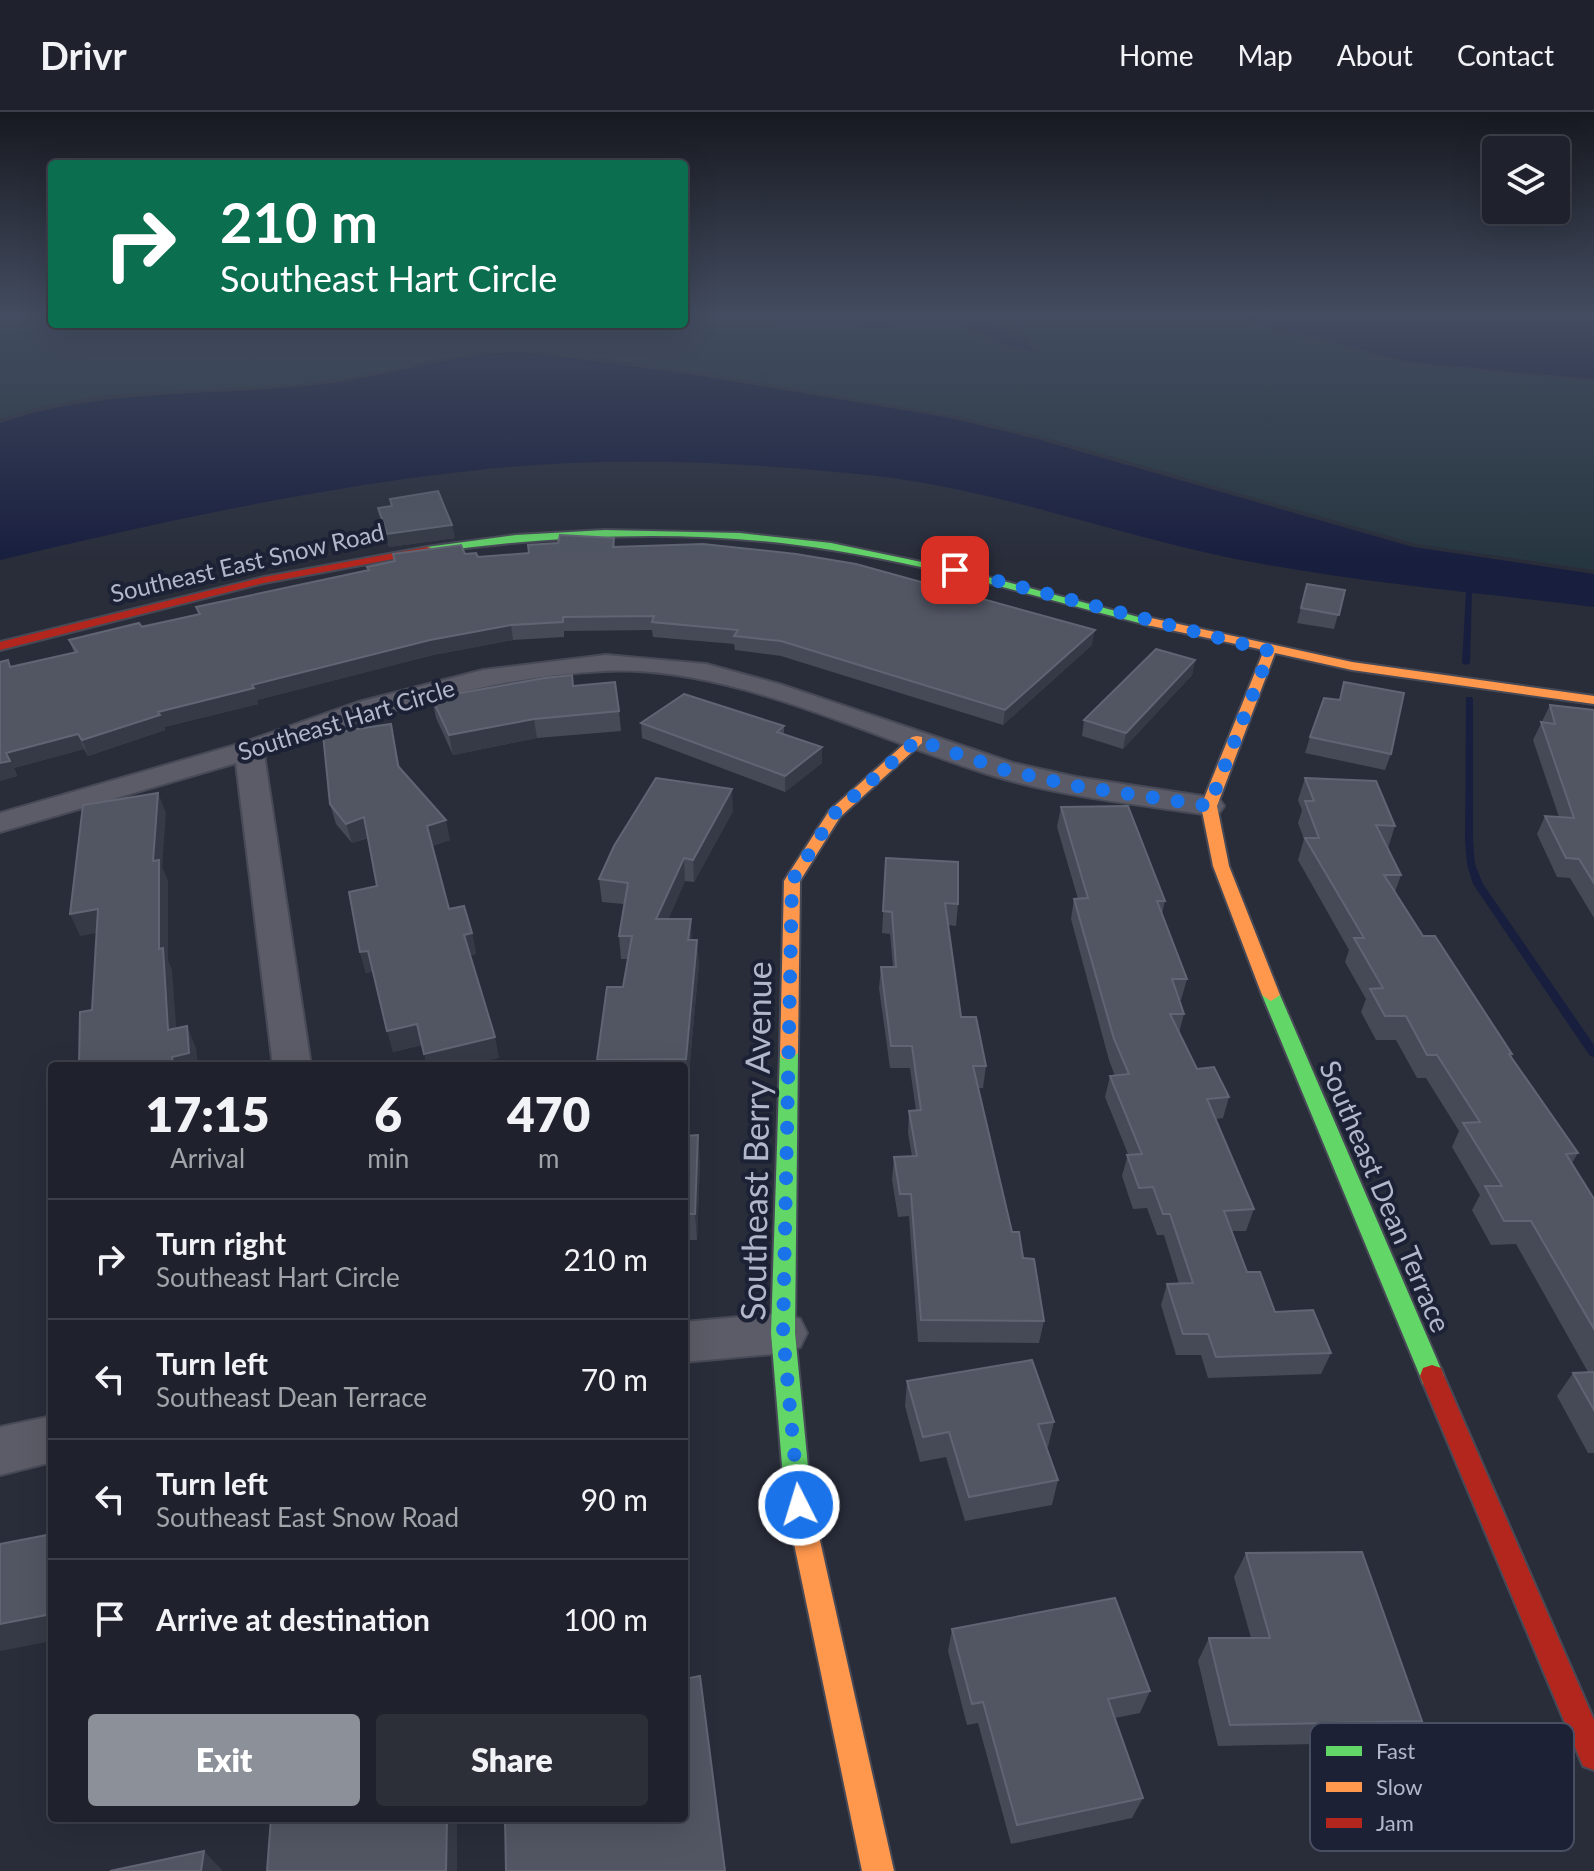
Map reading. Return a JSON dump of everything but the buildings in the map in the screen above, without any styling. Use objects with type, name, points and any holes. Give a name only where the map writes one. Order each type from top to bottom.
[{"type":"street","name":"Southeast East Snow Road","points":[[0,646],[246,582],[389,554],[547,535],[715,534],[786,541],[926,563],[1270,651],[1594,700]]},
{"type":"street","points":[[1209,806],[1270,651]]},
{"type":"street","name":"Southeast Hart Circle","points":[[0,823],[249,750],[368,708],[483,678],[606,663],[706,672],[1005,770],[1076,786],[1209,806]]},
{"type":"street","name":"Southeast Berry Avenue","points":[[878,1871],[799,1505],[783,1333],[792,881],[834,814],[917,740]]},
{"type":"street","points":[[249,750],[291,1062]]},
{"type":"street","name":"Southeast Dean Terrace","points":[[1209,806],[1221,866],[1278,1014],[1594,1755]]},
{"type":"street","points":[[688,1342],[783,1333]]},
{"type":"street","points":[[0,1451],[48,1440]]},
{"type":"shaded area","points":[[0,398],[87,398],[34,408],[0,419]]},
{"type":"shaded area","points":[[849,398],[1594,398],[1594,570],[1417,544],[1047,438],[956,416]]},
{"type":"water","points":[[120,398],[832,398],[950,418],[1040,440],[1413,547],[1594,574],[1594,607],[1352,578],[1256,563],[1002,499],[918,482],[828,471],[682,462],[535,465],[426,476],[242,507],[0,560],[0,423]]},
{"type":"waterway","points":[[1466,663],[1469,591]]},
{"type":"waterway","points":[[1469,699],[1469,841],[1471,864],[1478,884],[1594,1053]]},
{"type":"traffic: fast","points":[[427,550],[516,539],[605,533],[695,533],[784,540],[923,564],[1151,622]]},
{"type":"traffic: fast","points":[[1271,995],[1432,1376]]},
{"type":"traffic: fast","points":[[789,1053],[783,1333],[796,1477]]},
{"type":"traffic: slow","points":[[1151,622],[1352,666],[1594,700]]},
{"type":"traffic: slow","points":[[1270,651],[1209,806],[1221,866],[1271,995]]},
{"type":"traffic: slow","points":[[789,1053],[792,881],[834,814],[917,740]]},
{"type":"traffic: slow","points":[[796,1477],[799,1505],[878,1871]]},
{"type":"traffic: jam","points":[[0,646],[264,580],[427,550]]},
{"type":"traffic: jam","points":[[1432,1376],[1594,1755]]},
{"type":"route","points":[[799,1505],[783,1333],[792,881],[834,814],[917,740],[1005,770],[1076,786],[1209,806],[1270,651],[955,570]]}]
